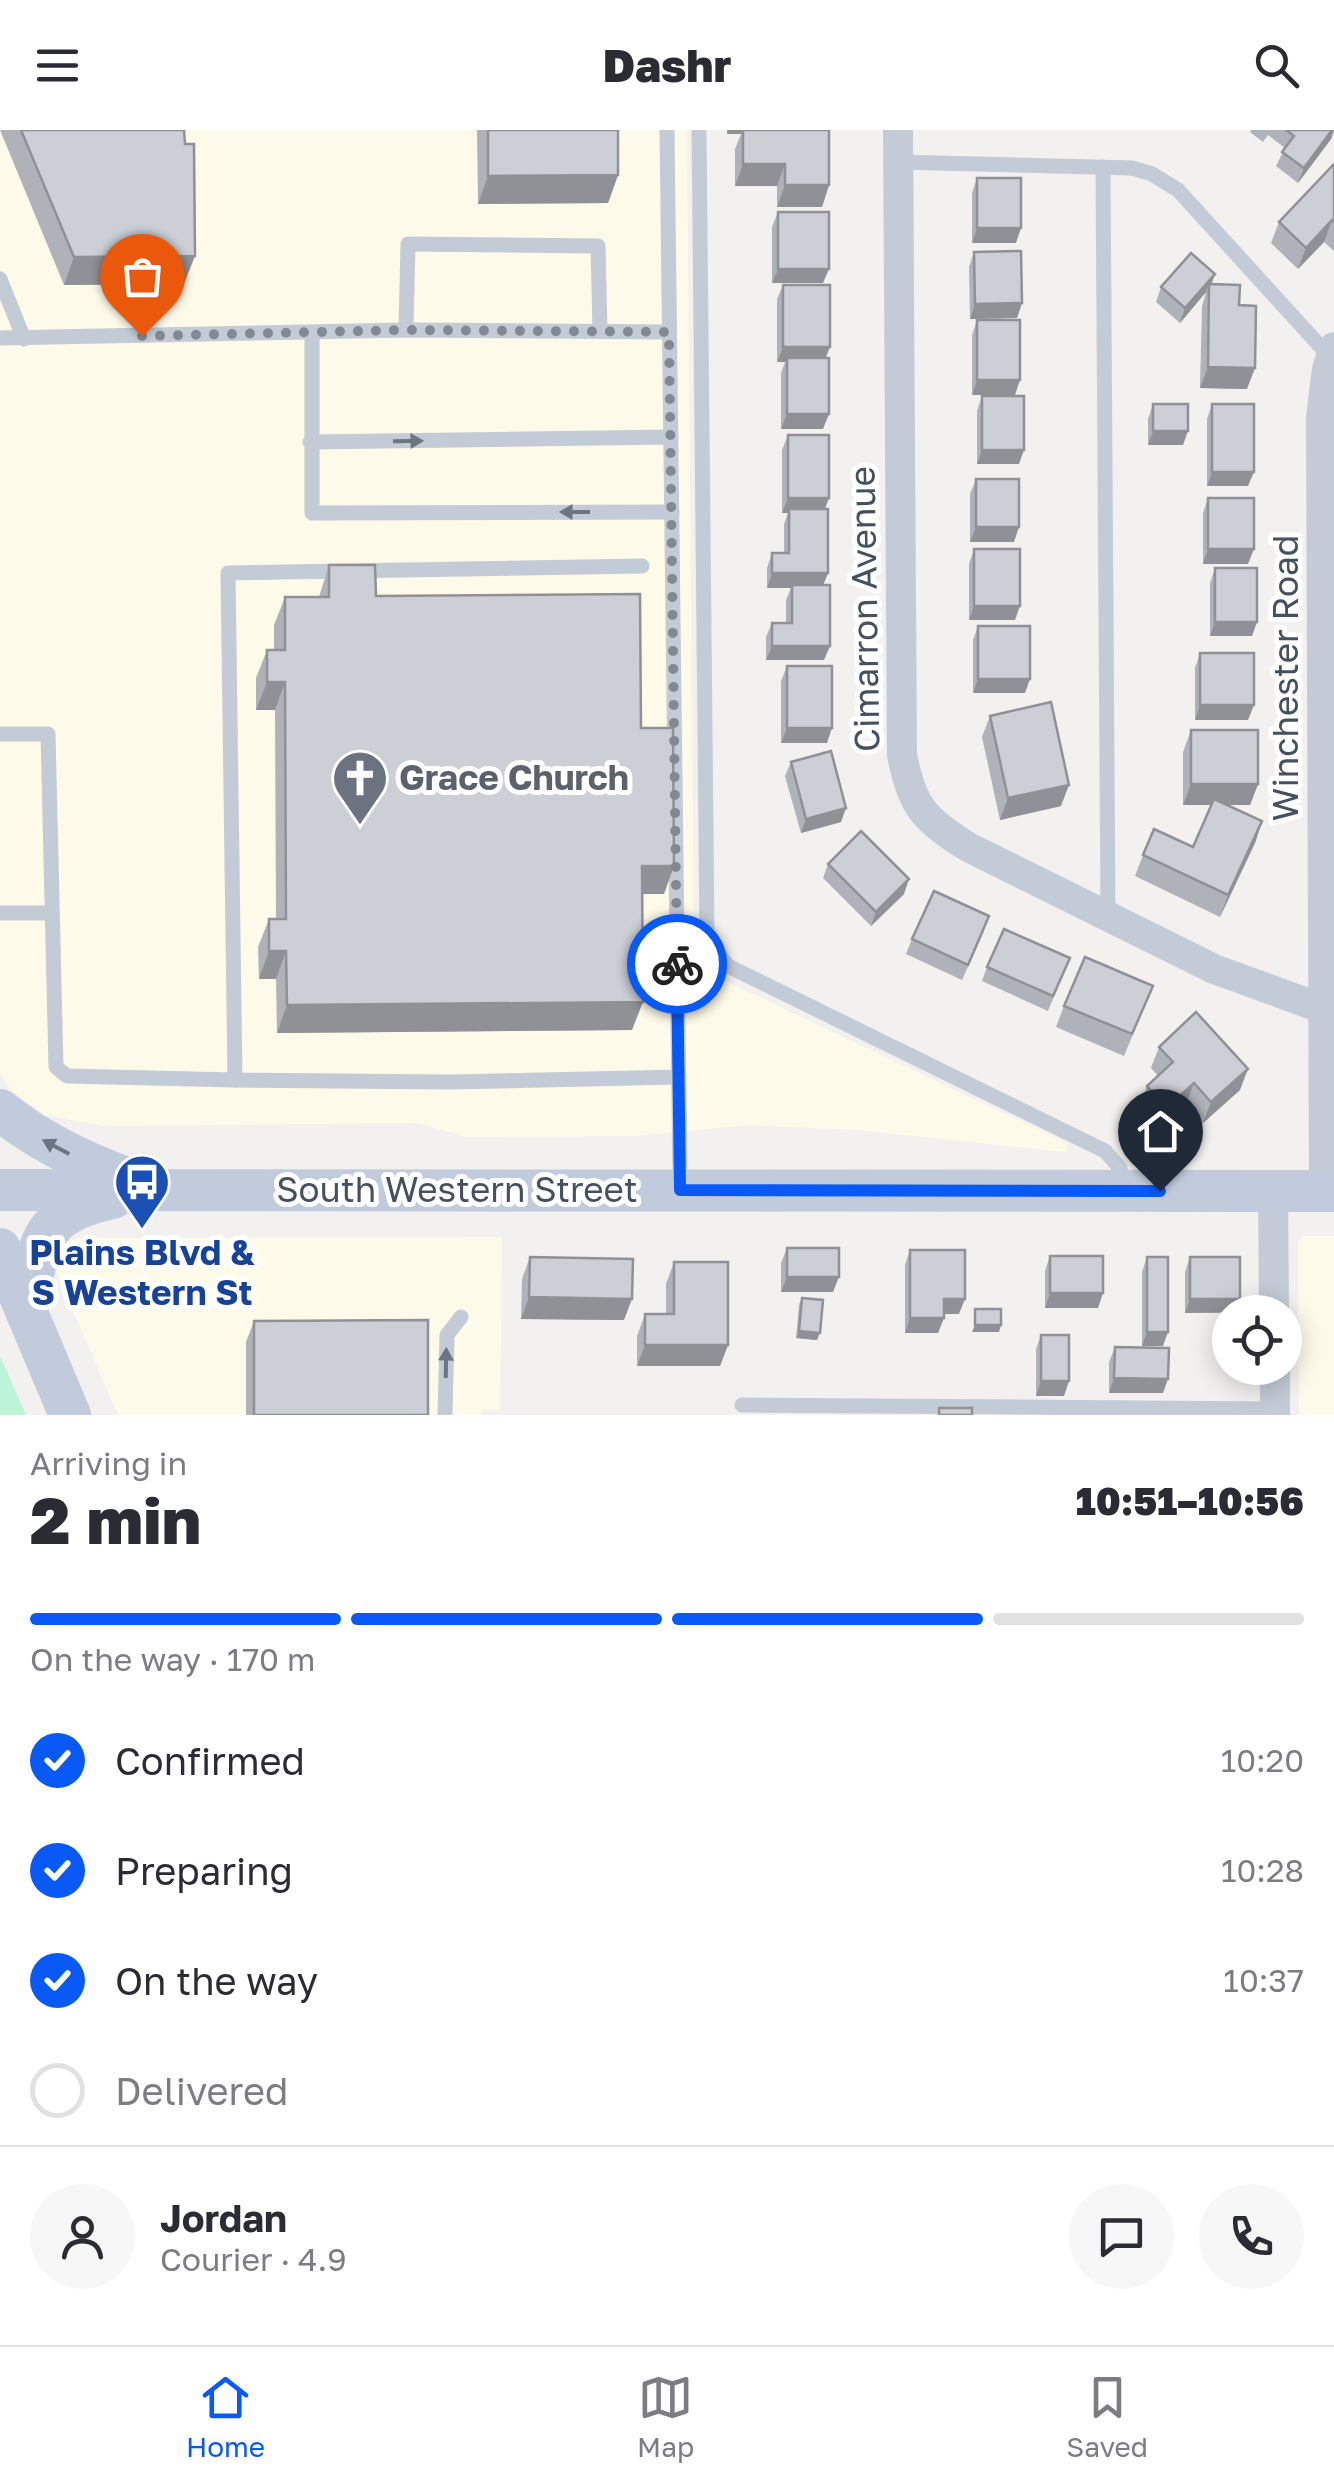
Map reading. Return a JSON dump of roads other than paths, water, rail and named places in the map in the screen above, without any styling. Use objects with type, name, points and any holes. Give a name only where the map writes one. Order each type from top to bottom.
[{"type":"main road","points":[[0,1110],[27,1132],[82,1162],[154,1189]]},
{"type":"main road","points":[[26,1311],[41,1238],[62,1217],[94,1202],[154,1189]]},
{"type":"main road","name":"South Western Street","points":[[0,1190],[1329,1191]]},
{"type":"main road","points":[[0,1249],[70,1415]]},
{"type":"street","name":"Cimarron Avenue","points":[[898,130],[902,755],[919,810],[940,830],[968,847],[1214,969],[1324,1009]]},
{"type":"street","name":"Winchester Road","points":[[1329,1191],[1324,1009],[1329,971],[1329,678],[1321,417],[1333,356]]},
{"type":"street","points":[[1273,1191],[1274,1295]]},
{"type":"street","points":[[1275,1385],[1275,1412]]},
{"type":"lane","points":[[666,130],[680,1190]]},
{"type":"lane","points":[[699,130],[707,934],[728,966],[1105,1151],[1120,1168],[1122,1190]]},
{"type":"lane","points":[[898,162],[1132,168],[1152,174],[1178,190],[1333,356]]},
{"type":"lane","points":[[1103,167],[1108,916]]},
{"type":"lane","points":[[406,330],[408,244],[598,246],[600,330]]},
{"type":"lane","points":[[0,279],[24,339]]},
{"type":"lane","points":[[0,338],[406,330],[669,332]]},
{"type":"lane","points":[[312,333],[312,513],[672,512]]},
{"type":"lane","points":[[310,442],[671,437]]},
{"type":"lane","points":[[234,1080],[228,573],[642,566]]},
{"type":"lane","points":[[0,734],[48,734],[56,1067],[67,1076],[450,1082],[678,1077]]},
{"type":"lane","points":[[0,912],[52,913]]},
{"type":"lane","points":[[445,1415],[446,1334],[461,1317]]},
{"type":"lane","points":[[742,1406],[1275,1412]]},
{"type":"place","name":"Grace Church","points":[[360,827]]},
{"type":"place","name":"Plains Blvd & S Western St","points":[[142,1231]]}]
